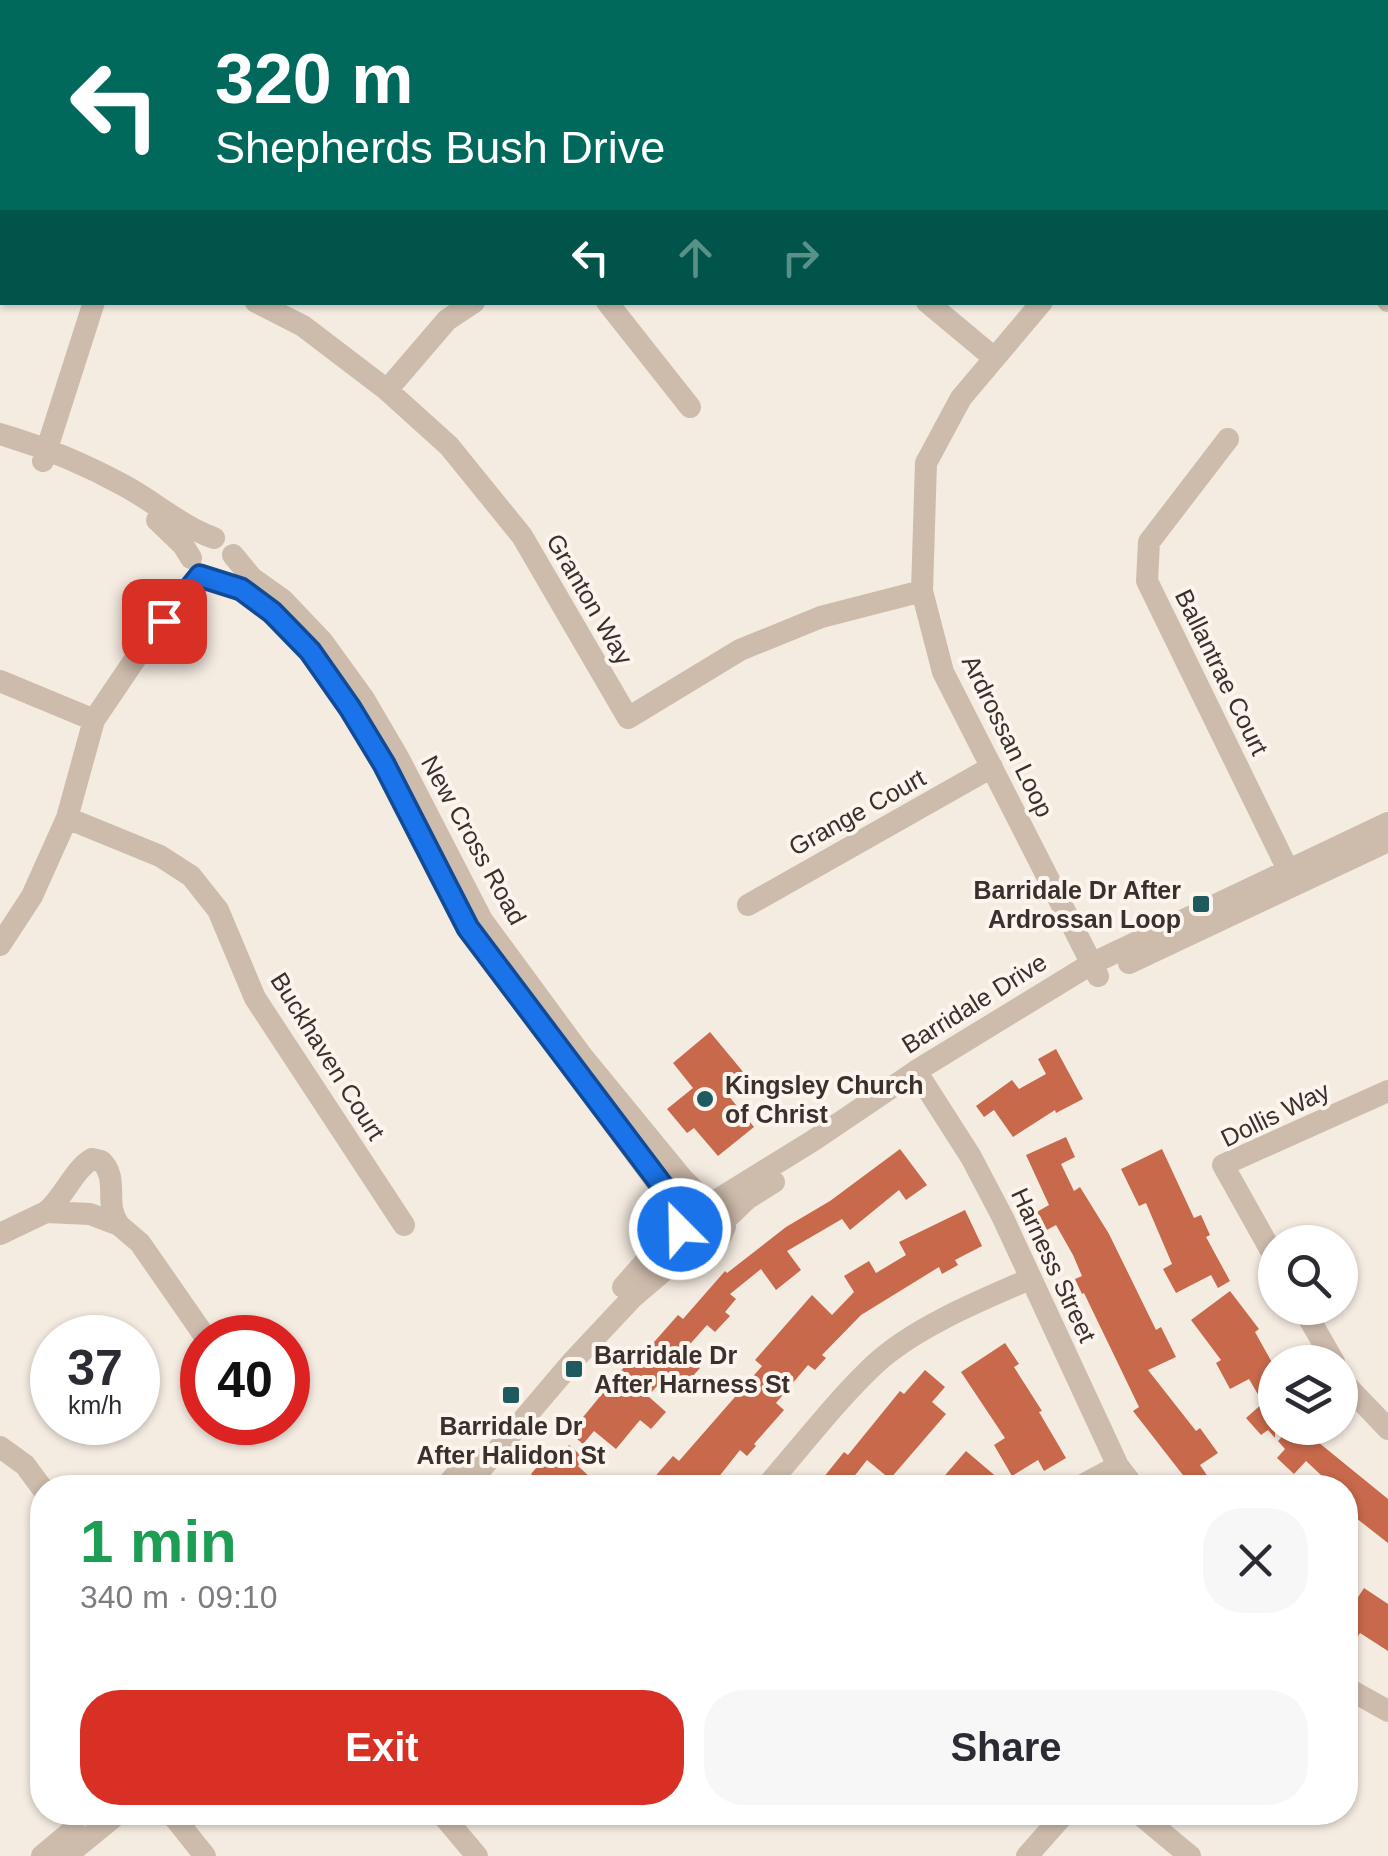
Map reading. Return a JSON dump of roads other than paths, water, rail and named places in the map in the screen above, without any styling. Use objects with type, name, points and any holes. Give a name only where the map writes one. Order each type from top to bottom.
[{"type":"street","points":[[45,455],[93,305]]},
{"type":"street","name":"Granton Way","points":[[262,305],[303,326],[387,390],[449,446],[522,536],[628,718],[740,650],[821,616],[922,591]]},
{"type":"street","points":[[387,390],[448,320],[470,305]]},
{"type":"street","points":[[609,305],[690,407]]},
{"type":"street","points":[[932,305],[993,357]]},
{"type":"street","name":"Ardrossan Loop","points":[[1039,305],[961,398],[926,463],[922,591],[943,672],[1095,970]]},
{"type":"street","name":"New Cross Road","points":[[0,434],[126,486],[192,530],[214,538]]},
{"type":"street","name":"Ballantrae Court","points":[[1228,439],[1149,542],[1147,581],[1292,877]]},
{"type":"street","name":"New Cross Road","points":[[0,450],[45,455],[139,508],[183,545],[201,571],[241,589],[272,612],[310,651],[384,764],[468,928],[680,1218]]},
{"type":"street","points":[[0,944],[32,896],[67,818],[94,720],[201,571],[196,546],[214,538],[226,544],[233,555],[228,573],[201,571]]},
{"type":"street","name":"New Cross Road","points":[[233,555],[252,578],[283,600],[322,641],[364,699],[398,757],[482,920],[582,1056],[682,1178],[714,1208]]},
{"type":"street","points":[[0,681],[94,720]]},
{"type":"street","name":"Grange Court","points":[[748,905],[992,767]]},
{"type":"street","name":"Buckhaven Court","points":[[67,818],[160,856],[191,876],[218,910],[255,998],[404,1225]]},
{"type":"street","name":"Barridale Drive","points":[[714,1208],[756,1192],[920,1078],[1095,970],[1292,877],[1388,824]]},
{"type":"street","name":"Barridale Drive","points":[[1292,877],[1388,841]]},
{"type":"street","name":"Harness Street","points":[[920,1078],[970,1157],[1125,1475]]},
{"type":"street","name":"Dollis Way","points":[[1258,1228],[1223,1165],[1388,1091]]},
{"type":"street","points":[[0,1234],[60,1202],[84,1164],[92,1159],[101,1161],[112,1176],[110,1214],[140,1243],[190,1315]]},
{"type":"street","points":[[455,1475],[646,1264],[691,1204],[714,1208],[719,1240],[699,1246],[670,1264],[607,1324],[476,1475]]},
{"type":"street","points":[[46,1212],[90,1214],[119,1225]]},
{"type":"street","points":[[680,1218],[687,1240],[699,1246]]},
{"type":"street","points":[[777,1475],[875,1364],[921,1333],[1030,1279]]},
{"type":"street","points":[[1358,1397],[1388,1428]]},
{"type":"street","points":[[0,1447],[32,1475]]},
{"type":"street","points":[[1101,1475],[1118,1466]]},
{"type":"street","points":[[1358,1694],[1388,1710]]},
{"type":"street","points":[[42,1856],[79,1825]]},
{"type":"street","points":[[66,1856],[104,1825]]},
{"type":"street","points":[[180,1825],[205,1856]]},
{"type":"street","points":[[451,1825],[477,1856]]},
{"type":"street","points":[[1027,1856],[1054,1825]]},
{"type":"street","points":[[1153,1825],[1190,1856]]},
{"type":"place","name":"Barridale Dr After Ardrossan Loop","points":[[1201,904]]},
{"type":"place","name":"Kingsley Church of Christ","points":[[705,1099]]},
{"type":"place","name":"Barridale Dr After Harness St","points":[[574,1369]]},
{"type":"place","name":"Barridale Dr After Halidon St","points":[[511,1395]]}]
